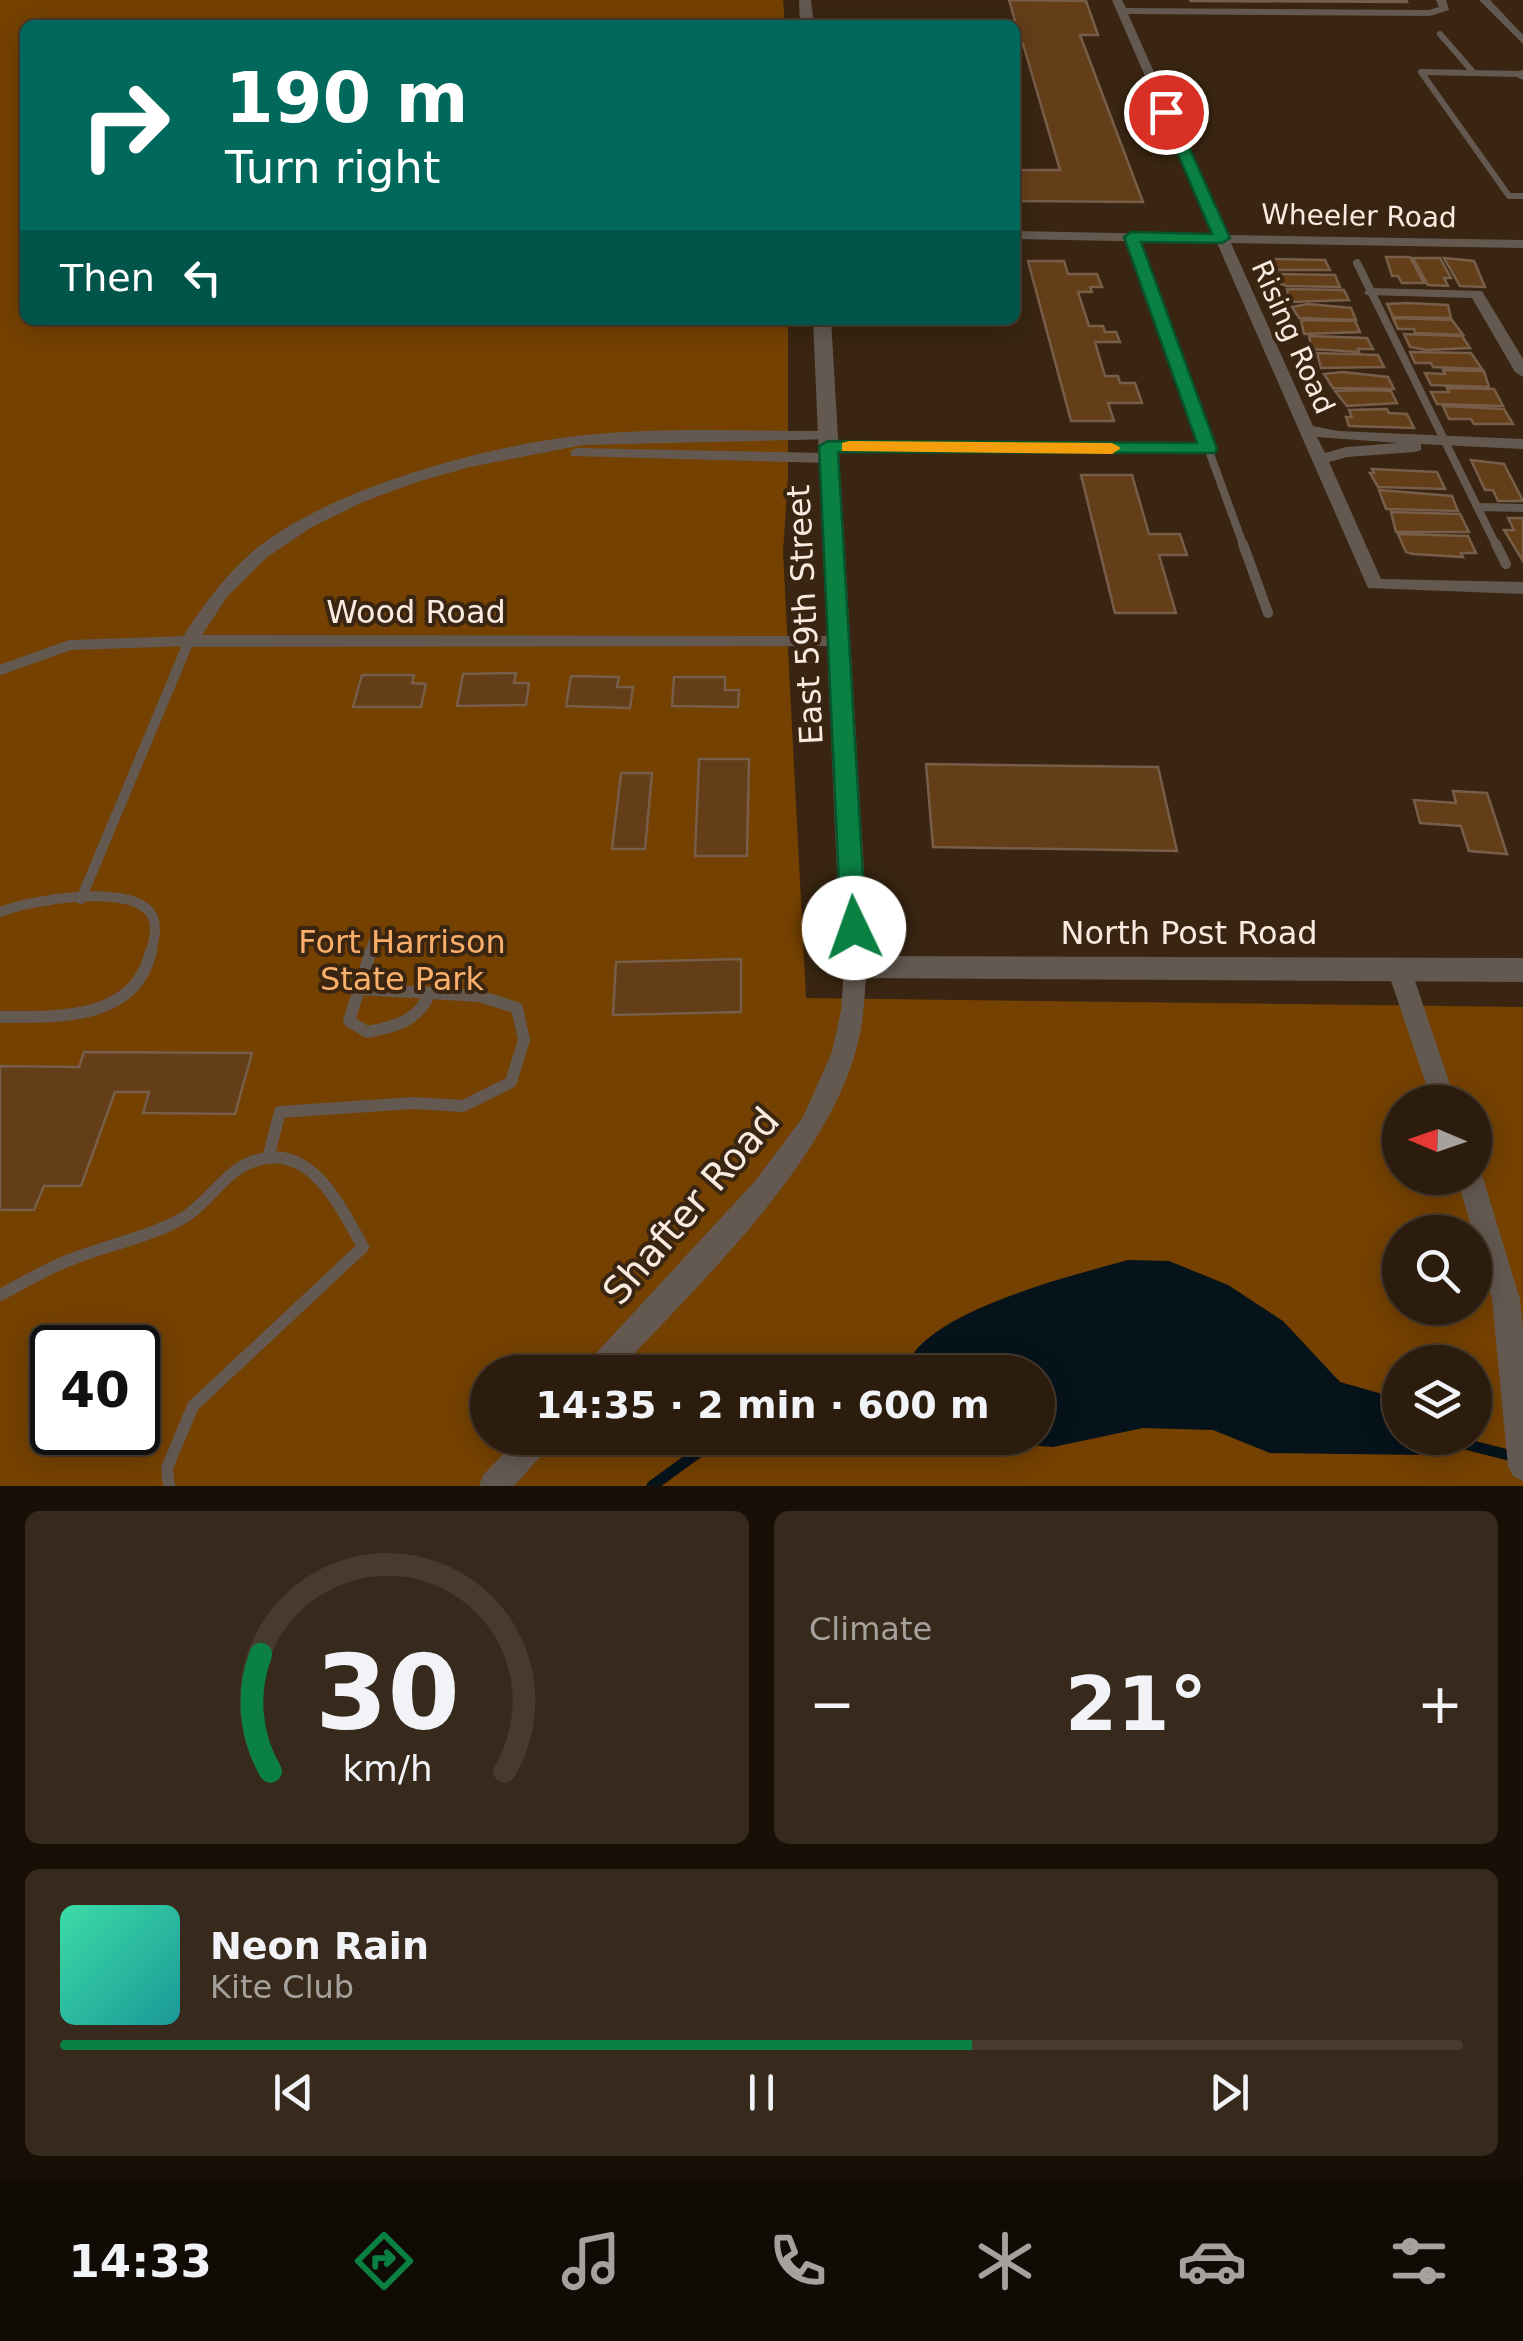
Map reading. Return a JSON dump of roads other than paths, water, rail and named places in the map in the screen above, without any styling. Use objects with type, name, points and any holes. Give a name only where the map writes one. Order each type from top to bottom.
[{"type":"street","points":[[1155,0],[1162,12]]},
{"type":"street","points":[[1484,0],[1523,41]]},
{"type":"street","points":[[1120,6],[1162,12],[1441,5]]},
{"type":"street","name":"Rising Road","points":[[1120,6],[1374,584],[1523,588]]},
{"type":"street","name":"Wheeler Road","points":[[1020,235],[1523,244]]},
{"type":"street","points":[[1372,292],[1477,294],[1523,372]]},
{"type":"street","name":"East 59th Street","points":[[822,325],[856,967]]},
{"type":"street","points":[[1306,430],[1338,436],[1523,444]]},
{"type":"street","points":[[1319,460],[1346,452],[1447,442]]},
{"type":"street","points":[[189,641],[214,602],[260,558],[336,508],[423,474],[556,448],[652,457],[829,447]]},
{"type":"street","name":"Wood Road","points":[[189,641],[839,642]]},
{"type":"street","name":"North Post Road","points":[[856,967],[1523,970]]},
{"type":"street","name":"Shafter Road","points":[[614,1355],[764,1192],[816,1120],[843,1058],[856,997],[856,967]]},
{"type":"street","points":[[1399,969],[1438,1085]]},
{"type":"street","points":[[1476,1195],[1498,1264],[1523,1466]]},
{"type":"street","points":[[494,1486],[522,1455]]},
{"type":"lane","points":[[1440,34],[1472,72]]},
{"type":"lane","points":[[1522,75],[1421,72],[1508,196],[1523,196]]},
{"type":"lane","points":[[1131,237],[1268,612]]},
{"type":"lane","points":[[1357,263],[1506,564]]},
{"type":"lane","points":[[829,447],[1208,449]]},
{"type":"lane","points":[[1479,507],[1523,508]]},
{"type":"lane","name":"Wood Road","points":[[0,670],[28,654],[76,641],[189,641]]},
{"type":"lane","points":[[81,900],[189,641]]},
{"type":"lane","points":[[0,912],[33,900],[126,900],[150,912],[156,921],[155,939],[141,978],[127,994],[95,1013],[71,1018],[0,1017]]},
{"type":"lane","points":[[378,931],[350,1022],[366,1032],[403,1026],[425,1008],[430,993]]},
{"type":"lane","points":[[268,1158],[280,1112],[413,1103],[462,1106],[511,1082],[524,1040],[517,1008],[480,996],[360,989]]},
{"type":"lane","points":[[0,1295],[69,1260],[183,1218],[246,1164],[268,1158],[290,1160],[310,1170],[331,1189],[363,1246],[193,1406],[167,1468],[169,1486]]},
{"type":"waterway","points":[[1492,1451],[1523,1459]]},
{"type":"waterway","points":[[652,1486],[695,1455]]},
{"type":"park label","name":"Fort Harrison State Park","points":[[402,960]]}]
